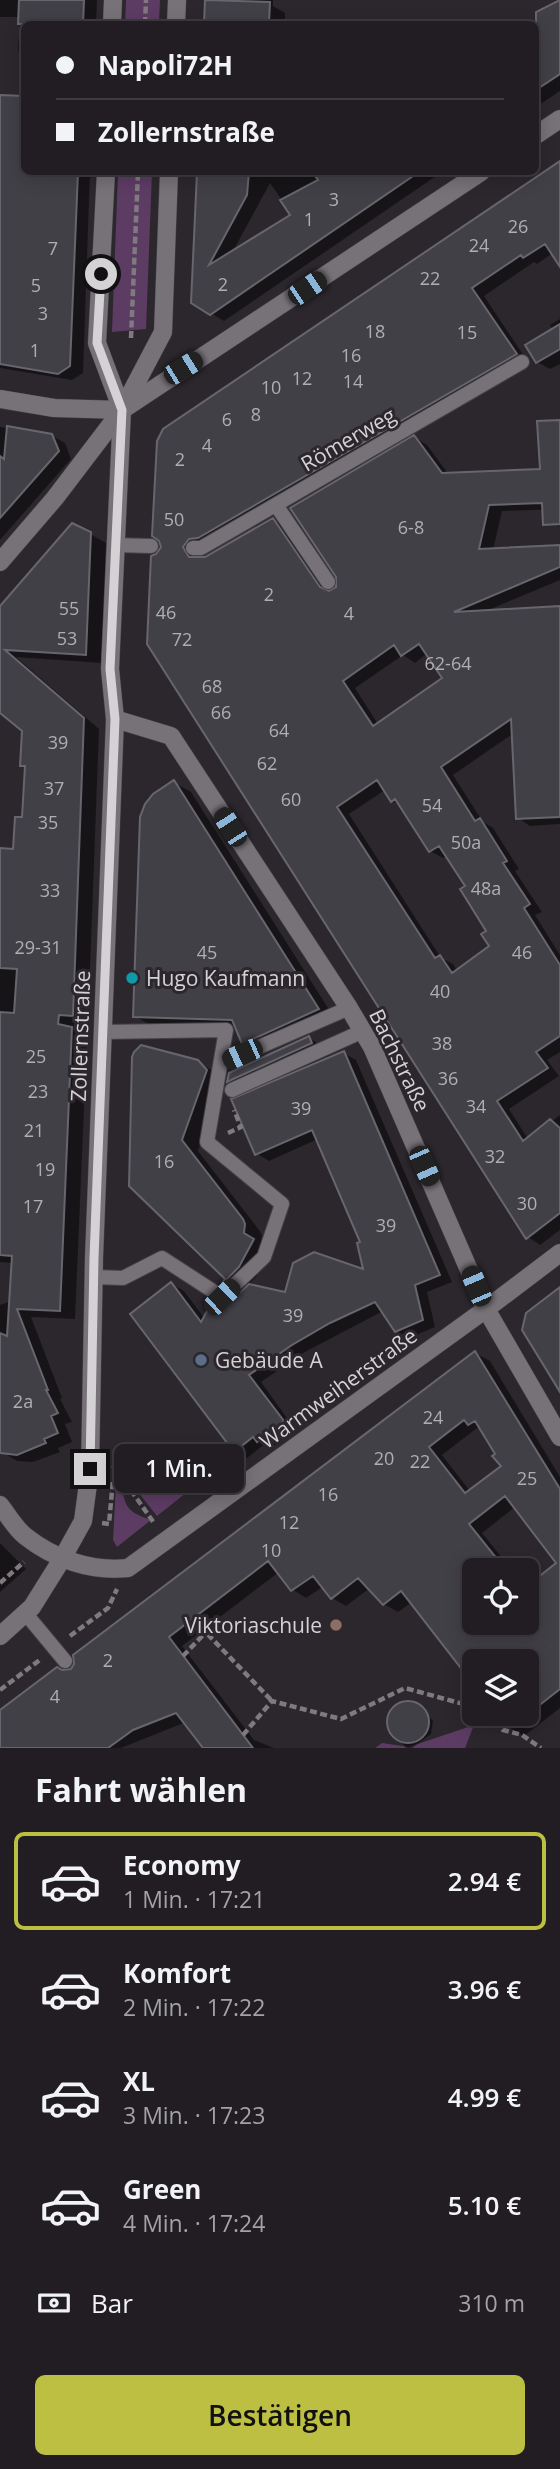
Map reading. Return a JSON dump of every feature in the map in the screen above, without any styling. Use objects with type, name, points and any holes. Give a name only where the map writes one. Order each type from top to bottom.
[{"type":"street","points":[[112,21],[113,0]]},
{"type":"street","points":[[176,21],[177,0]]},
{"type":"street","points":[[539,133],[560,119]]},
{"type":"street","points":[[106,175],[97,343],[122,410]]},
{"type":"street","points":[[0,562],[55,498],[122,410],[163,332],[169,175]]},
{"type":"street","points":[[0,399],[54,408],[122,410],[476,175]]},
{"type":"street","name":"Zollernstraße","points":[[0,1636],[26,1614],[49,1582],[83,1521],[90,1469],[94,1277],[115,719],[110,669],[122,410]]},
{"type":"street","name":"Bachstraße","points":[[115,719],[172,736],[349,1008],[372,1047],[486,1310],[560,1437]]},
{"type":"street","name":"Warmweiherstraße","points":[[0,1505],[23,1534],[62,1559],[100,1569],[128,1568],[486,1310],[560,1253]]},
{"type":"lane","name":"Römerweg","points":[[193,548],[201,548],[522,362]]},
{"type":"lane","points":[[276,505],[328,582]]},
{"type":"lane","points":[[115,545],[151,546]]},
{"type":"lane","points":[[229,1060],[349,1008]]},
{"type":"lane","points":[[94,1277],[123,1278],[162,1258],[222,1297],[264,1257],[282,1204],[207,1142],[226,1030],[103,1032]]},
{"type":"lane","points":[[232,1090],[363,1031]]},
{"type":"lane","points":[[26,1614],[65,1661]]},
{"type":"path","points":[[145,21],[146,0]]},
{"type":"path","points":[[131,338],[138,175]]},
{"type":"path","points":[[97,343],[163,332]]},
{"type":"path","points":[[83,1521],[109,1524],[114,1466],[166,1541]]},
{"type":"path","points":[[192,1619],[272,1701],[341,1719],[405,1688],[462,1704]]},
{"type":"path","points":[[183,1656],[206,1632]]},
{"type":"path","points":[[243,1735],[272,1701]]},
{"type":"path","points":[[500,1726],[503,1730],[522,1735],[541,1748]]},
{"type":"shaded area","points":[[126,0],[160,0],[159,21],[125,21]]},
{"type":"shaded area","points":[[118,175],[152,175],[146,329],[112,332]]},
{"type":"shaded area","points":[[211,1454],[220,1466],[157,1516],[126,1477],[146,1461],[163,1472],[189,1472]]},
{"type":"shaded area","points":[[121,1480],[127,1506],[151,1520],[117,1547],[113,1540],[116,1485]]},
{"type":"shaded area","points":[[474,1726],[465,1748],[375,1748],[382,1743],[409,1747]]},
{"type":"building","points":[[19,0],[84,0],[83,21],[21,21],[21,24],[18,24]]},
{"type":"building","points":[[205,0],[270,2],[269,21],[204,21]]},
{"type":"building","points":[[560,0],[560,74],[539,88],[539,21],[536,21],[536,12]]},
{"type":"building","points":[[0,95],[21,96],[21,175],[78,175],[70,366],[58,374],[0,364]]},
{"type":"building","points":[[560,161],[560,267],[545,244],[523,258],[521,255],[472,288],[517,354],[198,538],[189,539],[183,547],[189,557],[205,557],[273,518],[320,587],[329,591],[336,587],[336,577],[290,508],[414,435],[442,473],[540,469],[537,421],[560,420],[560,524],[543,525],[542,503],[489,505],[479,549],[560,545],[560,567],[454,612],[560,606],[560,817],[516,819],[511,719],[441,767],[475,821],[480,818],[507,861],[503,863],[530,904],[524,908],[560,965],[560,1036],[536,1052],[548,1068],[497,1101],[523,1141],[550,1119],[560,1128],[560,1213],[526,1239],[147,644],[151,556],[161,547],[159,541],[152,536],[157,441],[163,429]],"holes":[[[419,644],[442,678],[373,726],[343,681],[394,645],[401,656]],[[377,780],[391,802],[395,799],[429,852],[439,846],[465,886],[460,889],[486,931],[481,934],[489,946],[452,973],[440,955],[435,958],[337,807]]]},
{"type":"building","points":[[197,175],[249,175],[247,195],[209,265],[290,215],[280,200],[318,180],[314,175],[415,175],[210,315],[191,303]]},
{"type":"building","points":[[560,324],[560,349],[536,363],[525,345]]},
{"type":"building","points":[[7,426],[52,434],[59,451],[0,518],[0,456],[4,459]]},
{"type":"building","points":[[72,523],[91,532],[86,655],[5,650],[84,718],[73,1016],[59,1015],[58,1024],[72,1027],[60,1311],[17,1309],[46,1390],[58,1413],[51,1416],[58,1433],[44,1439],[46,1443],[17,1455],[0,1453],[0,1333],[7,1336],[12,1256],[0,1255],[0,1012],[14,1013],[17,969],[0,968],[0,848],[13,849],[15,817],[22,817],[25,766],[20,766],[22,731],[0,713],[0,606]]},
{"type":"building","points":[[174,780],[319,1009],[242,1044],[232,1020],[133,1017],[140,817],[153,794]]},
{"type":"building","points":[[309,1036],[312,1043],[227,1082],[229,1073]]},
{"type":"building","points":[[141,1045],[198,1060],[207,1070],[182,1140],[243,1219],[244,1233],[254,1239],[239,1267],[221,1285],[225,1279],[129,1186],[132,1057]]},
{"type":"building","points":[[344,1051],[440,1275],[415,1285],[423,1320],[395,1332],[375,1302],[292,1345],[249,1375],[284,1421],[257,1442],[253,1437],[234,1452],[130,1314],[171,1282],[201,1322],[212,1302],[226,1306],[249,1284],[285,1292],[293,1263],[314,1252],[363,1269],[357,1243],[360,1242],[312,1130],[255,1155],[231,1099]]},
{"type":"building","points":[[560,1287],[560,1392],[522,1330],[526,1313]]},
{"type":"building","points":[[475,1351],[560,1489],[560,1689],[539,1706],[539,1649],[462,1649],[462,1670],[401,1591],[383,1605],[358,1578],[331,1599],[313,1576],[291,1591],[268,1561],[169,1637],[253,1748],[203,1748],[176,1713],[133,1730],[108,1748],[0,1748],[0,1710],[57,1667],[62,1670],[71,1669],[74,1664],[73,1655]],"holes":[[[464,1420],[468,1425],[475,1421],[495,1454],[492,1456],[501,1466],[465,1493],[429,1447]]]},
{"type":"building","points":[[408,1701],[423,1707],[429,1722],[423,1737],[408,1743],[393,1737],[387,1722],[393,1707]]},
{"type":"place","name":"Hugo Kaufmann","points":[[132,978]]},
{"type":"place","name":"Gebäude A","points":[[201,1360]]},
{"type":"place","name":"Viktoriaschule","points":[[336,1625]]},
{"type":"route","points":[[90,1469],[94,1258],[115,719],[110,669],[122,410],[97,343],[101,274]]}]
